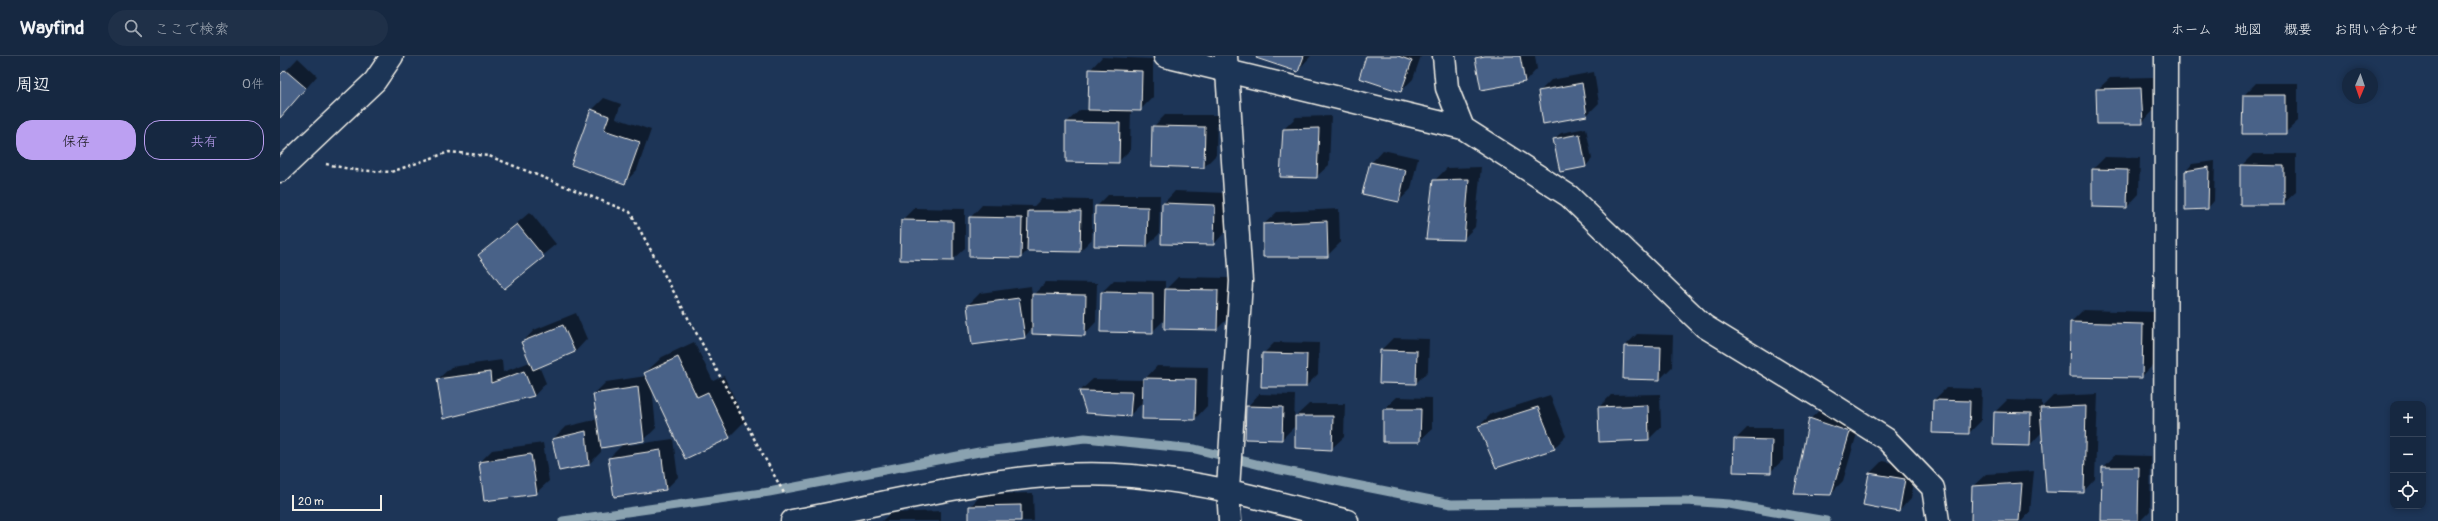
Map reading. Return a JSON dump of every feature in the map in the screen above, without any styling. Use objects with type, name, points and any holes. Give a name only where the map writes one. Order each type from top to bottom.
[{"type":"street","points":[[288,164],[375,81],[392,56]]},
{"type":"street","points":[[1165,56],[1227,64],[1463,128],[1569,196],[1704,326],[1886,439],[1933,488],[1938,521]]},
{"type":"street","points":[[1444,56],[1447,88],[1463,128]]},
{"type":"street","points":[[2166,56],[2166,521]]},
{"type":"street","points":[[1227,64],[1241,281],[1228,489],[1230,521]]},
{"type":"street","points":[[795,520],[970,487],[1069,476],[1131,476],[1228,489],[1347,521]]},
{"type":"path","points":[[288,164],[390,172],[448,152],[489,156],[630,212],[795,520]]},
{"type":"building","points":[[1257,56],[1304,56],[1298,72],[1256,58]]},
{"type":"building","points":[[1366,56],[1398,56],[1412,61],[1401,92],[1359,78]]},
{"type":"building","points":[[1485,56],[1520,56],[1525,82],[1481,90],[1475,58]]},
{"type":"building","points":[[1089,69],[1142,71],[1141,111],[1088,110]]},
{"type":"building","points":[[285,70],[306,88],[280,118],[280,75]]},
{"type":"building","points":[[1582,83],[1587,116],[1543,124],[1538,91]]},
{"type":"building","points":[[2141,88],[2143,124],[2097,124],[2096,89]]},
{"type":"building","points":[[2243,95],[2286,95],[2286,134],[2242,134]]},
{"type":"building","points":[[591,109],[609,116],[604,130],[640,142],[625,184],[571,165]]},
{"type":"building","points":[[1066,122],[1120,123],[1119,163],[1066,162]]},
{"type":"building","points":[[1152,126],[1205,127],[1204,168],[1151,166]]},
{"type":"building","points":[[1319,128],[1317,178],[1280,177],[1283,129]]},
{"type":"building","points":[[1580,134],[1586,167],[1560,172],[1553,139]]},
{"type":"building","points":[[1370,162],[1406,170],[1399,202],[1362,194]]},
{"type":"building","points":[[2240,165],[2284,166],[2284,205],[2240,205]]},
{"type":"building","points":[[2209,167],[2208,209],[2185,210],[2185,171]]},
{"type":"building","points":[[2092,169],[2128,170],[2127,208],[2092,207]]},
{"type":"building","points":[[1469,179],[1464,240],[1426,239],[1433,180]]},
{"type":"building","points":[[1162,203],[1215,205],[1214,245],[1161,244]]},
{"type":"building","points":[[1095,206],[1148,207],[1147,247],[1094,246]]},
{"type":"building","points":[[1028,211],[1081,211],[1080,252],[1027,251]]},
{"type":"building","points":[[969,217],[1022,218],[1021,258],[969,257]]},
{"type":"building","points":[[901,220],[953,221],[953,261],[900,260]]},
{"type":"building","points":[[1327,221],[1328,257],[1263,257],[1263,224]]},
{"type":"building","points":[[517,224],[544,257],[504,289],[478,255]]},
{"type":"building","points":[[1165,289],[1218,290],[1217,330],[1164,329]]},
{"type":"building","points":[[1101,292],[1153,293],[1153,333],[1100,332]]},
{"type":"building","points":[[1032,294],[1086,295],[1085,336],[1032,334]]},
{"type":"building","points":[[1019,298],[1025,338],[972,345],[967,305]]},
{"type":"building","points":[[2070,322],[2143,324],[2142,378],[2069,377]]},
{"type":"building","points":[[563,325],[575,352],[533,370],[521,342]]},
{"type":"building","points":[[1624,346],[1661,347],[1660,380],[1623,379]]},
{"type":"building","points":[[1380,350],[1417,351],[1416,384],[1379,383]]},
{"type":"building","points":[[1262,353],[1307,354],[1306,387],[1261,387]]},
{"type":"building","points":[[678,357],[697,397],[708,392],[730,438],[685,459],[644,373]]},
{"type":"building","points":[[524,371],[534,396],[443,419],[437,379],[490,372],[491,383]]},
{"type":"building","points":[[1143,378],[1196,379],[1195,420],[1142,419]]},
{"type":"building","points":[[638,387],[644,441],[601,448],[593,394]]},
{"type":"building","points":[[1079,391],[1132,392],[1130,416],[1086,413]]},
{"type":"building","points":[[1933,400],[1970,401],[1969,434],[1932,433]]},
{"type":"building","points":[[1648,405],[1649,440],[1599,442],[1598,407]]},
{"type":"building","points":[[1246,406],[1283,407],[1282,440],[1245,439]]},
{"type":"building","points":[[2086,406],[2084,493],[2046,492],[2040,408]]},
{"type":"building","points":[[1538,407],[1555,449],[1496,468],[1478,426]]},
{"type":"building","points":[[1383,409],[1421,409],[1420,442],[1383,442]]},
{"type":"building","points":[[1994,412],[2031,413],[2030,446],[1993,445]]},
{"type":"building","points":[[1295,416],[1333,416],[1332,450],[1295,448]]},
{"type":"building","points":[[1809,418],[1850,432],[1831,495],[1794,494]]},
{"type":"building","points":[[586,431],[589,465],[559,471],[552,439]]},
{"type":"building","points":[[1734,439],[1772,440],[1771,473],[1733,472]]},
{"type":"building","points":[[661,450],[666,490],[614,497],[608,458]]},
{"type":"building","points":[[531,454],[537,494],[484,501],[479,462]]},
{"type":"building","points":[[2102,467],[2139,467],[2138,521],[2101,521]]},
{"type":"building","points":[[1869,473],[1905,479],[1899,512],[1863,505]]},
{"type":"building","points":[[2022,483],[2019,521],[1971,521],[1972,486]]},
{"type":"building","points":[[1021,505],[1021,521],[969,521],[969,506]]},
{"type":"waterway","points":[[563,521],[769,492],[979,452],[1085,438],[1195,449],[1276,469],[1451,504],[1686,501],[1729,504],[1826,521]]}]
